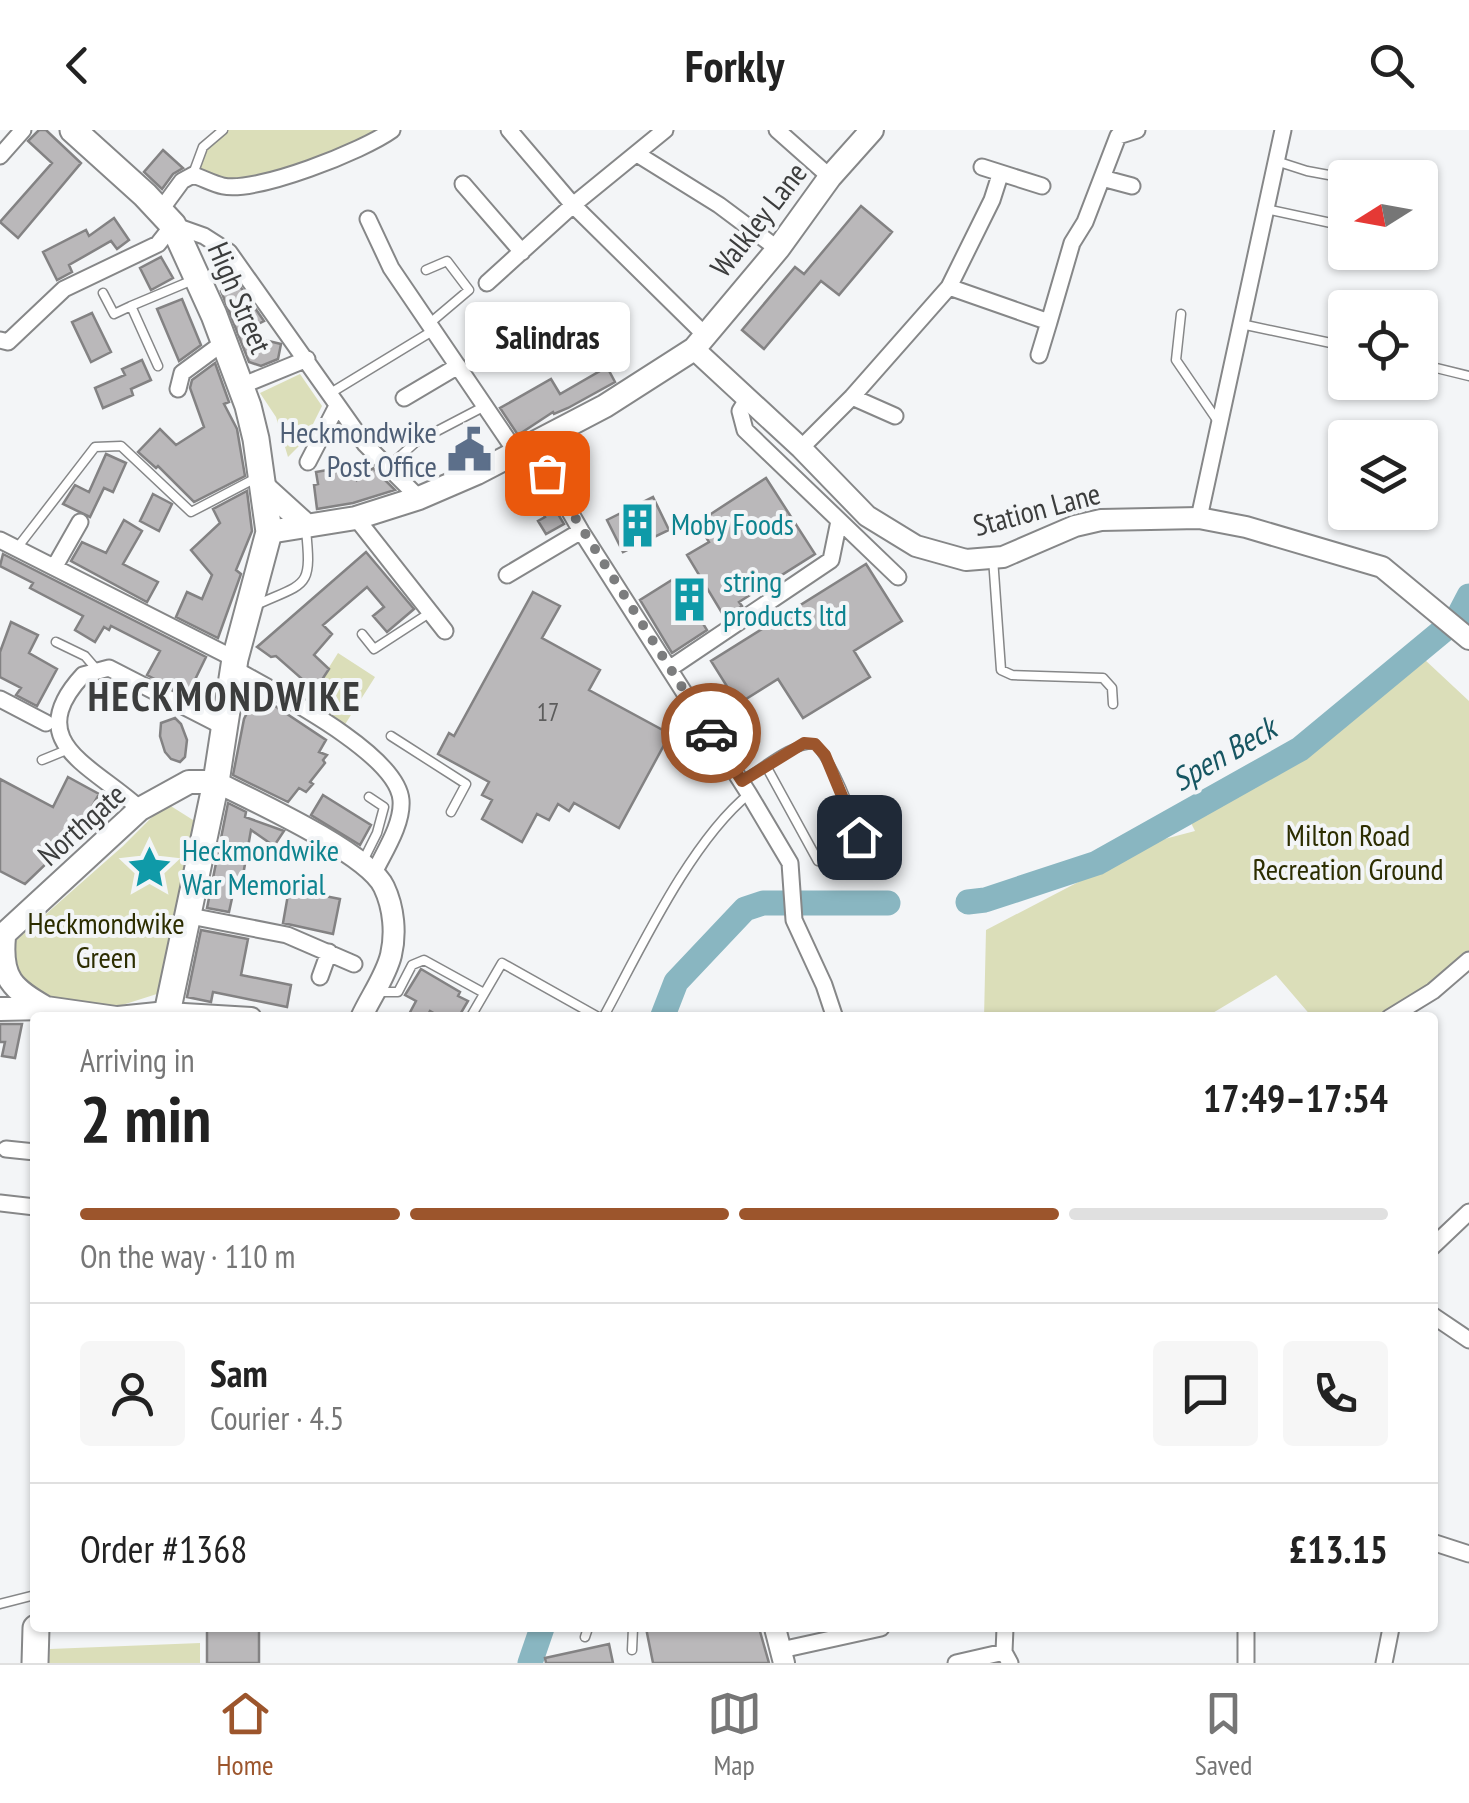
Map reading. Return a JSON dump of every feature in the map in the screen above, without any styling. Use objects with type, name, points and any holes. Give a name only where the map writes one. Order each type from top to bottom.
[{"type":"main road","name":"High Street","points":[[73,130],[167,218],[197,278],[241,386],[256,440],[269,532]]},
{"type":"main road","name":"Walkley Lane","points":[[269,532],[356,518],[420,498],[605,406],[700,342],[872,130]]},
{"type":"main road","points":[[262,481],[306,526]]},
{"type":"main road","points":[[168,1012],[216,782],[234,664],[269,532]]},
{"type":"main road","name":"Northgate","points":[[2,938],[140,809],[189,782],[216,782]]},
{"type":"main road","points":[[2,938],[4,974],[24,996],[46,1008]]},
{"type":"main road","points":[[0,1009],[74,1012]]},
{"type":"street","points":[[0,156],[23,130]]},
{"type":"street","points":[[0,340],[8,342],[64,289],[158,244],[182,181],[193,175],[224,186],[252,184],[369,146],[392,130]]},
{"type":"street","points":[[487,283],[665,130]]},
{"type":"street","points":[[777,130],[830,178]]},
{"type":"street","points":[[1039,355],[1072,243],[1118,136],[1137,130]]},
{"type":"street","points":[[1199,518],[1283,130]]},
{"type":"street","points":[[514,132],[574,205],[700,342]]},
{"type":"street","points":[[637,154],[778,249]]},
{"type":"street","points":[[982,167],[1042,186]]},
{"type":"street","points":[[801,448],[852,397],[949,287],[992,200],[1000,175]]},
{"type":"street","points":[[1102,178],[1132,186]]},
{"type":"street","points":[[463,184],[522,252]]},
{"type":"street","points":[[167,218],[228,252],[365,444],[420,498]]},
{"type":"street","points":[[368,219],[392,268],[485,406],[523,448],[581,531],[790,863],[794,920],[833,1012]]},
{"type":"street","points":[[949,287],[1049,322]]},
{"type":"street","points":[[178,389],[182,374],[224,342]]},
{"type":"street","name":"Station Lane","points":[[700,342],[748,398],[867,516],[916,546],[966,560],[993,558],[1101,520],[1199,518],[1246,527],[1382,567],[1464,635]]},
{"type":"street","points":[[241,386],[306,360]]},
{"type":"street","points":[[404,398],[458,366]]},
{"type":"street","points":[[852,397],[895,416]]},
{"type":"street","points":[[748,398],[740,411],[745,430],[898,577]]},
{"type":"street","points":[[308,462],[333,400]]},
{"type":"street","points":[[356,518],[446,630]]},
{"type":"street","points":[[55,566],[80,522]]},
{"type":"street","points":[[669,669],[831,560],[838,522]]},
{"type":"street","points":[[507,574],[581,531]]},
{"type":"street","points":[[0,540],[234,664],[317,716],[392,774],[402,803],[398,821],[368,868]]},
{"type":"street","points":[[140,809],[69,748],[56,725],[58,710],[90,673],[109,668],[226,728]]},
{"type":"street","points":[[0,699],[46,723]]},
{"type":"street","points":[[216,782],[368,868],[384,887],[394,922],[391,958],[363,1009]]},
{"type":"street","points":[[190,916],[287,935],[354,964]]},
{"type":"street","points":[[320,976],[329,952]]},
{"type":"street","points":[[1398,1012],[1469,960]]},
{"type":"street","points":[[6,1149],[30,1151]]},
{"type":"street","points":[[0,1203],[30,1206]]},
{"type":"street","points":[[1438,1241],[1469,1212]]},
{"type":"street","points":[[1438,1319],[1469,1340]]},
{"type":"street","points":[[1438,1544],[1469,1554]]},
{"type":"street","points":[[776,1632],[783,1657],[867,1632]]},
{"type":"street","points":[[956,1663],[1007,1658],[1004,1632]]},
{"type":"street","points":[[1246,1632],[1246,1663]]},
{"type":"street","points":[[1384,1663],[1390,1632]]},
{"type":"lane","points":[[193,175],[203,147],[223,130]]},
{"type":"lane","points":[[1276,161],[1328,175]]},
{"type":"lane","points":[[1266,209],[1328,222]]},
{"type":"lane","points":[[333,400],[432,327],[469,290],[447,261],[426,270]]},
{"type":"lane","points":[[103,292],[114,314],[197,278]]},
{"type":"lane","points":[[132,306],[158,366]]},
{"type":"lane","points":[[1182,314],[1176,360],[1220,424]]},
{"type":"lane","points":[[1241,324],[1328,342]]},
{"type":"lane","points":[[1438,368],[1469,376]]},
{"type":"lane","points":[[390,466],[416,442],[485,406]]},
{"type":"lane","points":[[18,548],[95,447],[121,446],[191,512],[262,481]]},
{"type":"lane","points":[[248,608],[298,586],[309,571],[306,526]]},
{"type":"lane","points":[[993,558],[1001,670],[1012,675],[1103,678],[1112,688],[1113,704]]},
{"type":"lane","points":[[362,634],[374,648],[430,612]]},
{"type":"lane","points":[[56,642],[86,656],[90,673]]},
{"type":"lane","points":[[391,736],[466,784],[451,812]]},
{"type":"lane","points":[[604,1012],[668,899],[745,787],[766,766],[804,743],[815,744],[825,755],[854,820],[859,837],[853,848],[826,864],[818,861],[766,766]]},
{"type":"lane","points":[[42,760],[69,748]]},
{"type":"lane","points":[[368,797],[384,807],[368,868]]},
{"type":"lane","points":[[363,1009],[398,992],[412,964],[424,960],[484,993]]},
{"type":"lane","points":[[473,1012],[502,963],[590,1012]]},
{"type":"lane","points":[[0,1604],[30,1596]]},
{"type":"lane","points":[[632,1650],[633,1632]]},
{"type":"green space","points":[[216,130],[392,130],[369,146],[224,187],[194,166],[207,138]]},
{"type":"green space","points":[[300,374],[322,406],[305,440],[288,457],[276,417],[260,393]]},
{"type":"green space","points":[[338,653],[375,677],[344,726],[308,701]]},
{"type":"green space","name":"Milton Road Recreation Ground","points":[[1424,659],[1469,701],[1469,960],[1396,1012],[1308,1012],[1276,975],[1214,1012],[984,1012],[986,930],[1157,841],[1195,831],[1186,813]]},
{"type":"green space","name":"Heckmondwike Green","points":[[166,803],[193,820],[193,835],[160,993],[116,1007],[59,999],[29,990],[9,955],[12,944]]},
{"type":"green space","points":[[200,1643],[200,1663],[49,1663],[50,1649]]},
{"type":"building","points":[[39,130],[46,130],[81,163],[18,238],[0,222],[52,163],[28,141]]},
{"type":"building","points":[[163,150],[183,168],[162,189],[144,172]]},
{"type":"building","points":[[861,206],[892,232],[839,295],[821,281],[764,349],[742,330],[795,267],[804,274]]},
{"type":"building","points":[[114,218],[129,240],[117,249],[111,241],[69,265],[72,272],[57,280],[43,252],[86,230],[89,236]]},
{"type":"building","points":[[161,257],[173,278],[151,290],[140,268]]},
{"type":"building","points":[[237,282],[264,321],[239,334],[281,344],[278,359],[261,366],[249,362],[221,291]]},
{"type":"building","points":[[182,299],[201,345],[179,361],[157,309]]},
{"type":"building","points":[[92,313],[111,352],[91,362],[72,322]]},
{"type":"building","points":[[142,360],[151,380],[131,389],[133,395],[103,408],[95,388],[125,375],[122,369]]},
{"type":"building","points":[[215,363],[229,402],[224,404],[237,429],[245,476],[194,502],[138,452],[160,429],[176,445],[204,427],[190,388],[192,380]]},
{"type":"building","points":[[607,367],[615,382],[553,412],[518,435],[500,408],[551,379],[560,394]]},
{"type":"building","points":[[106,454],[126,463],[113,492],[104,488],[90,517],[63,504],[75,485],[89,492]]},
{"type":"building","points":[[528,464],[564,524],[546,534],[538,521],[545,517],[517,470]]},
{"type":"building","points":[[355,465],[357,480],[373,468],[395,490],[317,509],[316,472]]},
{"type":"building","points":[[766,478],[815,554],[739,602],[742,606],[725,618],[687,555],[709,542],[697,523]]},
{"type":"building","points":[[247,491],[252,531],[236,570],[241,574],[218,638],[176,617],[187,592],[202,599],[212,575],[191,550],[220,523],[213,509]]},
{"type":"building","points":[[153,494],[172,504],[159,531],[140,521]]},
{"type":"building","name":"Moby Foods","points":[[653,497],[669,530],[623,552],[607,520]]},
{"type":"building","points":[[124,520],[142,531],[123,564],[158,582],[147,602],[71,561],[82,542],[106,553]]},
{"type":"building","points":[[366,552],[414,609],[387,632],[373,616],[384,607],[367,587],[323,625],[332,634],[314,655],[329,669],[310,698],[292,688],[301,678],[276,656],[271,657],[257,647]]},
{"type":"building","points":[[3,554],[206,657],[187,696],[147,675],[160,651],[111,626],[109,630],[104,627],[95,642],[75,630],[83,616],[30,588],[33,583],[0,566]]},
{"type":"building","points":[[866,564],[902,621],[854,651],[870,677],[803,718],[778,679],[738,704],[711,661]]},
{"type":"building","points":[[675,578],[707,630],[672,653],[640,600]]},
{"type":"building","points":[[533,592],[560,606],[542,638],[600,670],[589,690],[670,734],[619,828],[574,803],[569,811],[558,804],[549,820],[537,814],[522,842],[482,819],[492,800],[482,795],[489,782],[438,754],[449,733],[454,736]]},
{"type":"building","points":[[11,622],[38,635],[29,653],[57,669],[37,706],[16,695],[21,688],[0,677],[0,652]]},
{"type":"building","points":[[263,698],[326,740],[319,752],[327,755],[325,763],[310,782],[313,784],[306,792],[299,788],[288,802],[233,775],[244,719],[251,705]]},
{"type":"building","points":[[175,718],[187,740],[185,757],[180,762],[165,752],[160,736],[161,723]]},
{"type":"building","points":[[68,777],[99,794],[76,835],[25,884],[0,871],[0,779],[53,807]]},
{"type":"building","points":[[323,795],[371,825],[360,845],[311,815]]},
{"type":"building","points":[[228,803],[246,812],[245,817],[284,831],[274,846],[251,830],[242,881],[236,880],[229,912],[207,908]]},
{"type":"building","points":[[289,889],[340,899],[333,934],[283,923]]},
{"type":"building","points":[[201,930],[248,939],[241,975],[291,985],[287,1007],[213,992],[211,1002],[187,997]]},
{"type":"building","points":[[421,969],[468,1001],[462,1012],[410,1012],[416,1001],[405,995]]},
{"type":"building","points":[[0,1024],[22,1024],[15,1058],[2,1056],[5,1042],[0,1042]]},
{"type":"building","points":[[207,1632],[259,1632],[259,1663],[207,1663]]},
{"type":"building","points":[[647,1632],[760,1632],[769,1663],[653,1663]]},
{"type":"building","points":[[609,1644],[613,1663],[546,1663],[545,1658]]},
{"type":"waterway","name":"Spen Beck","points":[[968,902],[985,900],[1097,863],[1300,749],[1457,619],[1469,596]]},
{"type":"waterway","name":"Spen Beck","points":[[664,1012],[676,982],[745,909],[763,903],[888,903]]},
{"type":"waterway","name":"Spen Beck","points":[[530,1663],[541,1632]]},
{"type":"way so far","points":[[547,473],[711,733]]},
{"type":"place","name":"Heckmondwike Post Office","points":[[470,450]]},
{"type":"place","name":"Salindras","points":[[547,473]]},
{"type":"place","name":"Moby Foods","points":[[638,525]]},
{"type":"place","name":"string products ltd","points":[[690,599]]},
{"type":"place","name":"Heckmondwike War Memorial","points":[[149,868]]},
{"type":"district","name":"HECKMONDWIKE","points":[[225,697]]},
{"type":"route","points":[[711,733],[742,781],[804,743],[815,744],[825,755],[859,837]]}]
